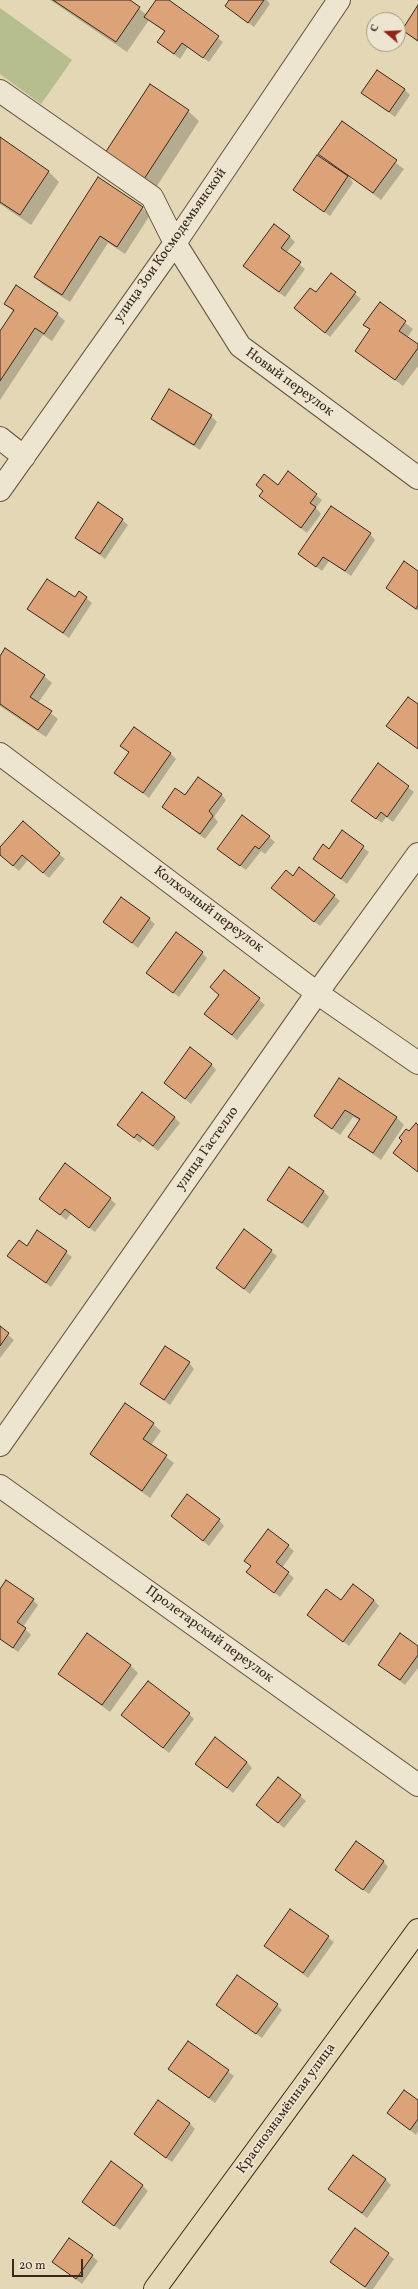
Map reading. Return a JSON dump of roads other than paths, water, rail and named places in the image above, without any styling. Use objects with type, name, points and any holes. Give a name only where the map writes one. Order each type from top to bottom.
[{"type":"main road","name":"Краснознамённая улица","points":[[155,2289],[418,1930]]},
{"type":"street","name":"улица Зои Космодемьянской","points":[[0,490],[175,243],[339,0]]},
{"type":"street","name":"Новый переулок","points":[[0,91],[152,197],[175,243],[240,346],[418,478]]},
{"type":"street","points":[[0,438],[24,457]]},
{"type":"street","name":"Колхозный переулок","points":[[0,754],[317,993],[418,1062]]},
{"type":"street","name":"улица Гастелло","points":[[0,1446],[317,993],[418,854]]},
{"type":"street","name":"Пролетарский переулок","points":[[0,1486],[418,1785]]}]
